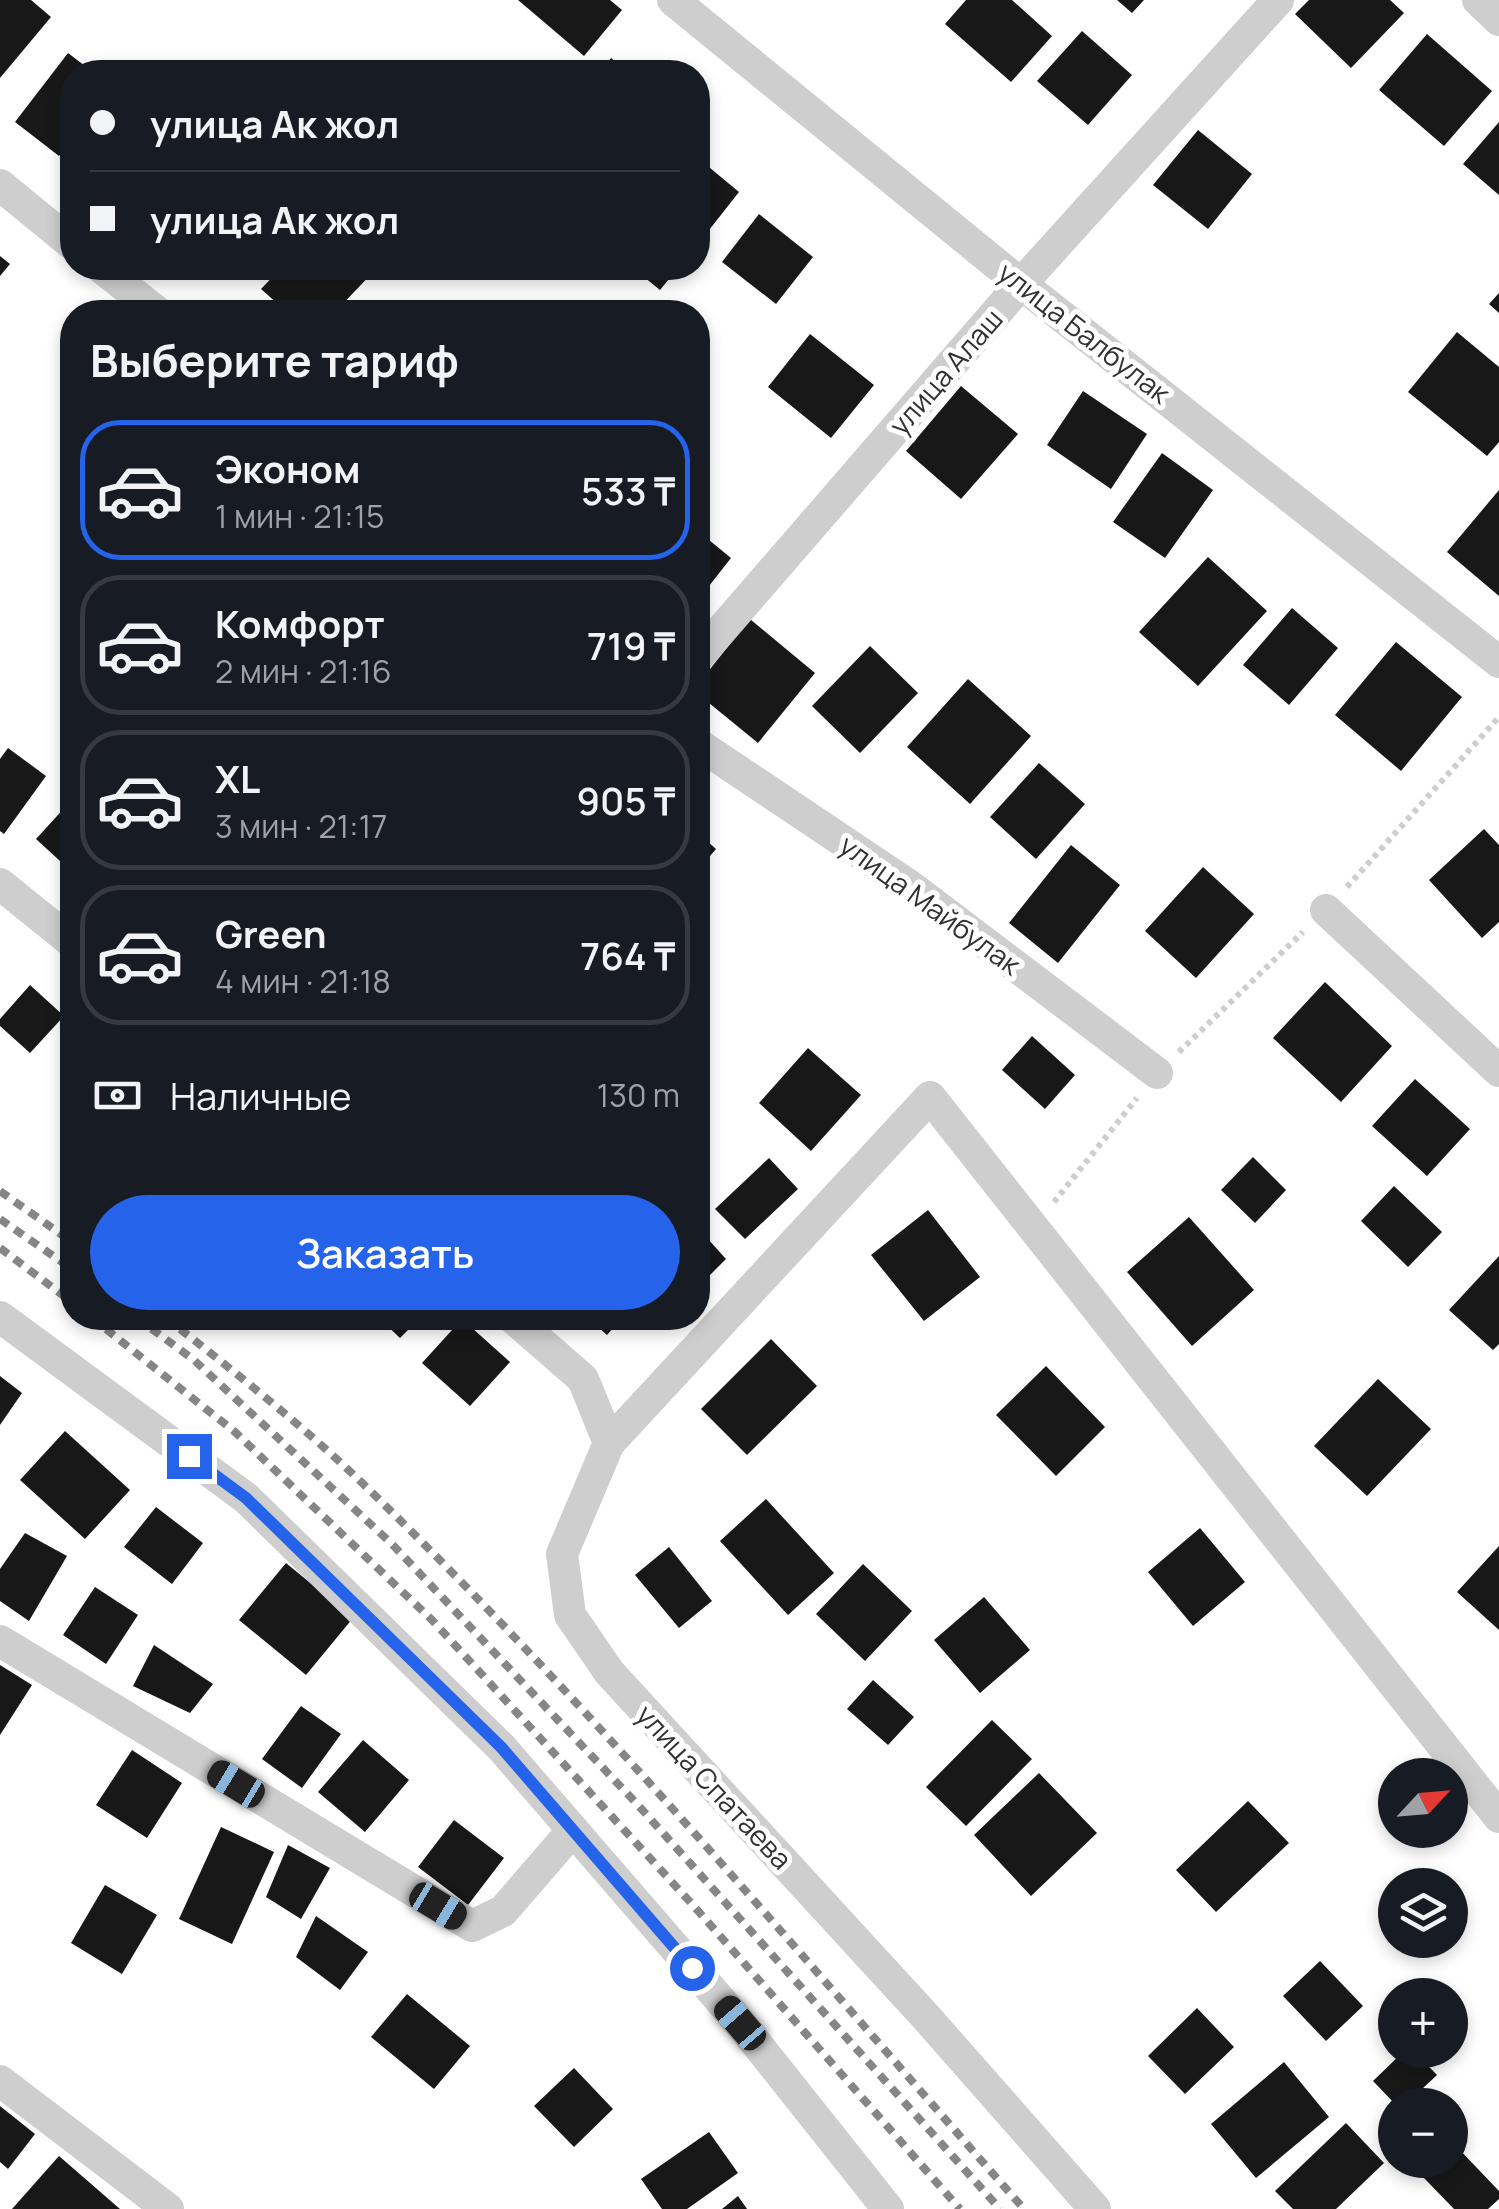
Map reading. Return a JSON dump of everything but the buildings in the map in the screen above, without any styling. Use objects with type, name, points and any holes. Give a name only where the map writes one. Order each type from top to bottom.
[{"type":"street","name":"улица Балбулак","points":[[672,0],[1499,662]]},
{"type":"street","name":"улица Алаш","points":[[710,643],[1022,284],[1278,0]]},
{"type":"street","points":[[1478,0],[1499,20]]},
{"type":"street","points":[[0,185],[60,234]]},
{"type":"street","points":[[117,280],[142,300]]},
{"type":"street","name":"улица Майбулак","points":[[710,752],[910,886],[1157,1073]]},
{"type":"street","points":[[0,884],[60,932]]},
{"type":"street","points":[[1326,910],[1499,1071]]},
{"type":"street","name":"улица Спатаева","points":[[1034,1228],[930,1097],[609,1443],[562,1554],[570,1615],[609,1672],[1095,2209]]},
{"type":"street","points":[[1034,1228],[1499,1817]]},
{"type":"street","points":[[0,1317],[246,1498],[501,1747],[740,2023],[888,2209]]},
{"type":"street","points":[[527,1330],[583,1379],[609,1443]]},
{"type":"street","points":[[0,1641],[472,1926],[502,1912],[572,1830]]},
{"type":"street","points":[[0,2081],[168,2209]]},
{"type":"path","points":[[1034,1228],[1157,1073],[1326,910],[1499,717]]},
{"type":"railway","points":[[0,1191],[60,1234]]},
{"type":"railway","points":[[0,1219],[60,1261]]},
{"type":"railway","points":[[0,1248],[60,1293]]},
{"type":"railway","points":[[107,1330],[235,1432],[432,1620],[692,1904],[960,2209]]},
{"type":"railway","points":[[153,1330],[194,1360],[392,1544],[637,1804],[1000,2209]]},
{"type":"railway","points":[[181,1330],[357,1478],[531,1654],[698,1837],[1024,2209]]},
{"type":"route","points":[[189,1456],[246,1498],[501,1747],[692,1968]]}]
